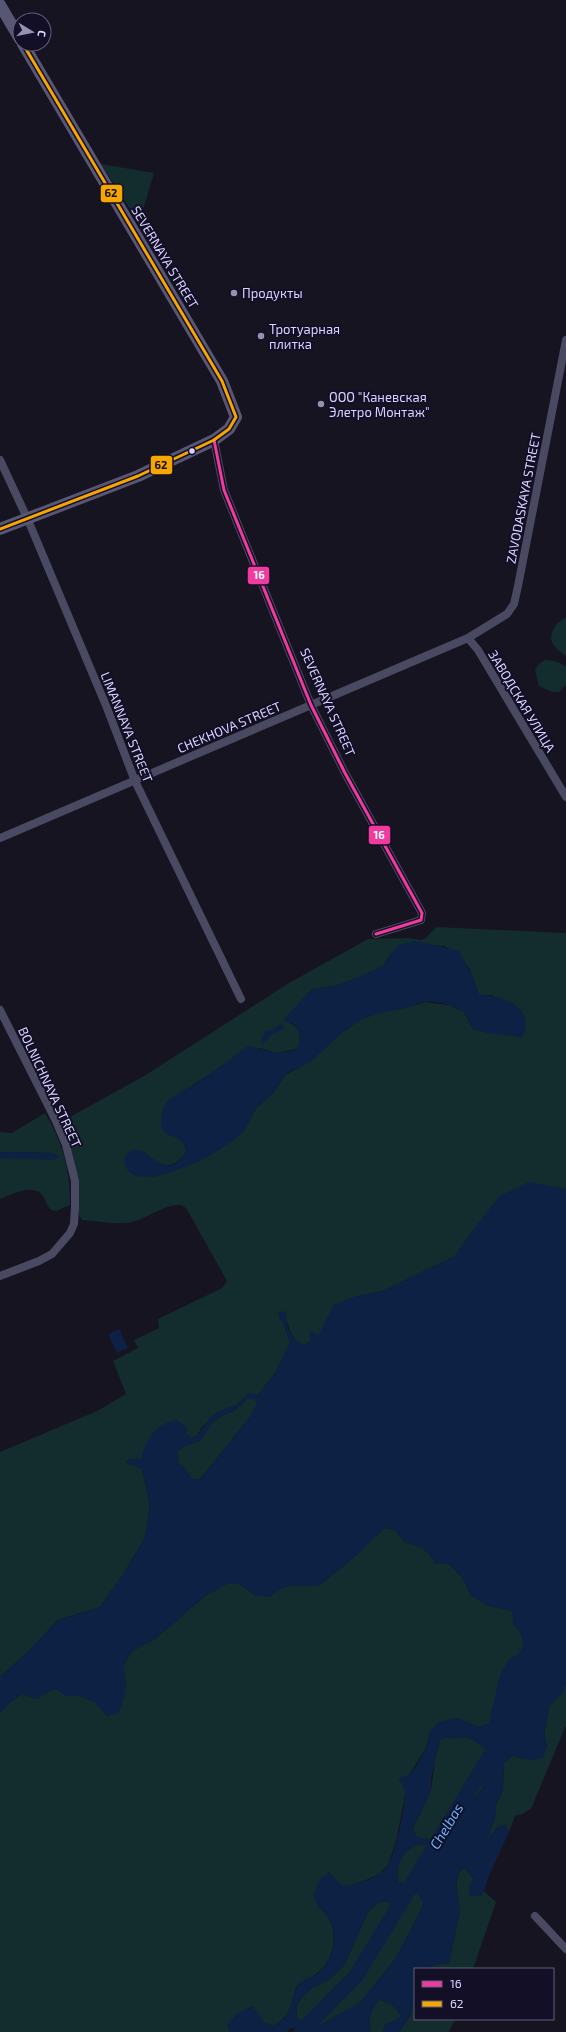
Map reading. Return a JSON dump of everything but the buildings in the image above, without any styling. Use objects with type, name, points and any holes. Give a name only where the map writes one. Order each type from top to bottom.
[{"type":"street","points":[[0,5],[12,25]]},
{"type":"street","name":"SEVERNAYA STREET","points":[[28,52],[222,382],[236,417],[232,426],[214,440],[224,490],[311,705],[345,773],[422,913],[421,920],[418,922],[376,934]]},
{"type":"street","name":"ZAVODASKAYA STREET","points":[[468,638],[498,621],[507,614],[514,604],[566,340]]},
{"type":"street","points":[[0,529],[28,520],[138,476],[214,440]]},
{"type":"street","name":"LIMANNAYA STREET","points":[[0,460],[28,520],[108,708],[135,781],[241,999]]},
{"type":"street","name":"CHEKHOVA STREET","points":[[0,838],[468,638]]},
{"type":"street","name":"ЗАВОДСКАЯ УЛИЦА","points":[[468,638],[478,650],[566,797]]},
{"type":"street","name":"BOLNICHNAYA STREET","points":[[0,1010],[56,1121],[68,1152],[75,1182],[74,1224],[63,1243],[52,1254],[39,1262],[0,1276]]},
{"type":"street","points":[[535,1916],[566,1950]]},
{"type":"green space","points":[[101,164],[154,173],[139,223]]},
{"type":"green space","points":[[566,618],[566,656],[554,646],[551,636],[556,625]]},
{"type":"green space","points":[[545,660],[551,660],[566,667],[566,685],[559,692],[552,692],[539,686],[535,670],[538,665]]},
{"type":"green space","points":[[436,927],[566,933],[566,1189],[473,1230],[455,1256],[383,1291],[354,1297],[318,1336],[311,1337],[311,1341],[306,1344],[301,1344],[294,1338],[285,1318],[283,1322],[290,1342],[276,1372],[258,1395],[242,1399],[237,1405],[219,1411],[202,1427],[197,1436],[191,1438],[187,1435],[141,1459],[129,1459],[126,1462],[142,1469],[150,1505],[145,1538],[122,1576],[100,1607],[58,1620],[30,1650],[0,1677],[0,1452],[97,1411],[126,1394],[113,1361],[138,1348],[134,1340],[159,1328],[158,1319],[222,1288],[227,1281],[186,1208],[181,1205],[164,1208],[141,1219],[130,1222],[116,1223],[82,1220],[79,1215],[77,1179],[73,1156],[61,1122],[144,1076],[289,983],[368,939],[407,938],[421,940],[426,938]],"holes":[[[414,941],[427,945],[445,946],[469,968],[479,995],[492,995],[522,1037],[473,1029],[464,1012],[449,1005],[425,1002],[404,1008],[382,1011],[358,1021],[332,1040],[309,1062],[285,1075],[274,1092],[256,1108],[243,1132],[154,1177],[141,1151],[156,1163],[165,1166],[177,1162],[186,1152],[183,1143],[180,1139],[175,1137],[168,1101],[225,1064],[260,1048],[276,1053],[296,1049],[300,1045],[298,1030],[296,1027],[285,1021],[312,989],[335,986],[383,966],[390,955]]]},
{"type":"green space","points":[[45,1113],[61,1146],[69,1181],[70,1205],[56,1211],[51,1210],[43,1196],[34,1190],[22,1191],[0,1199],[0,1158],[58,1158],[51,1153],[0,1152],[0,1132],[12,1133]]},
{"type":"green space","points":[[248,1398],[254,1399],[256,1402],[256,1407],[250,1417],[202,1477],[194,1480],[192,1479],[183,1466],[178,1463],[177,1451],[183,1447],[200,1441],[212,1423],[223,1415],[234,1411]]},
{"type":"green space","points":[[384,1528],[395,1530],[405,1542],[420,1547],[429,1553],[435,1563],[449,1564],[463,1578],[470,1594],[486,1605],[512,1611],[514,1625],[521,1633],[524,1646],[519,1654],[508,1661],[495,1699],[489,1724],[478,1727],[457,1718],[430,1732],[426,1748],[409,1775],[396,1842],[388,1865],[379,1874],[350,1886],[341,1885],[333,1877],[318,1906],[329,1918],[334,1935],[334,1943],[330,1957],[326,1964],[315,1975],[297,1986],[289,2011],[281,2021],[273,2026],[265,2023],[227,2025],[230,2032],[0,2032],[0,1713],[10,1702],[22,1694],[37,1699],[54,1688],[67,1696],[81,1696],[96,1703],[107,1716],[126,1686],[123,1666],[132,1651],[155,1639],[205,1596],[228,1583],[239,1584],[255,1595],[269,1597],[287,1586],[318,1586],[352,1559]]},
{"type":"green space","points":[[566,1683],[566,1725],[531,1809],[515,1816],[509,1832],[505,1824],[497,1828],[486,1841],[495,1818],[496,1805],[503,1789],[504,1763],[514,1755],[523,1759],[547,1746],[544,1734],[549,1706],[563,1692]]},
{"type":"green space","points":[[448,1737],[470,1738],[480,1744],[488,1752],[488,1765],[482,1789],[458,1818],[449,1838],[432,1840],[417,1837],[412,1830],[431,1791],[435,1759],[440,1740]]},
{"type":"green space","points":[[432,1844],[441,1849],[439,1855],[430,1859],[427,1871],[421,1880],[411,1883],[398,1882],[398,1867],[405,1853],[415,1846]]},
{"type":"green space","points":[[465,1868],[474,1879],[469,1887],[480,1896],[484,1891],[496,1902],[473,1968],[429,1968],[435,1964],[449,1963],[460,1910],[456,1884],[459,1872]]},
{"type":"green space","points":[[417,1893],[424,1900],[421,1910],[396,1958],[361,2002],[322,2024],[310,2024],[297,2018],[296,2007],[302,1997],[313,1987],[330,1979],[344,1965],[369,1910],[381,1901],[394,1903]]},
{"type":"green space","points":[[414,1999],[414,2020],[455,2020],[449,2032],[399,2032],[410,2016]]},
{"type":"green space","points":[[379,2000],[392,2005],[401,2016],[383,2030],[384,2032],[371,2032],[369,2023],[370,2015]]},
{"type":"water","points":[[414,941],[459,951],[475,982],[479,995],[498,997],[507,1000],[521,1011],[525,1018],[525,1027],[522,1037],[487,1033],[473,1029],[464,1012],[439,1002],[422,1002],[370,1016],[352,1025],[310,1062],[287,1074],[281,1080],[274,1092],[256,1108],[241,1134],[215,1153],[187,1166],[156,1176],[137,1176],[127,1170],[125,1156],[134,1150],[141,1151],[162,1164],[170,1165],[178,1162],[186,1152],[182,1141],[166,1133],[161,1125],[164,1108],[172,1097],[204,1078],[248,1046],[276,1053],[296,1050],[300,1040],[299,1034],[294,1024],[285,1021],[285,1018],[312,989],[335,986],[383,966],[398,945]]},
{"type":"water","points":[[280,1024],[283,1024],[283,1029],[274,1033],[262,1044],[261,1041],[265,1031],[274,1029]]},
{"type":"water","points":[[0,1152],[51,1153],[59,1156],[54,1160],[0,1158]]},
{"type":"water","points":[[529,1182],[566,1189],[566,1683],[563,1692],[549,1706],[544,1734],[547,1746],[543,1758],[528,1760],[514,1755],[504,1763],[503,1789],[496,1804],[495,1818],[487,1839],[497,1828],[505,1824],[509,1832],[488,1878],[484,1891],[480,1896],[470,1896],[469,1887],[474,1878],[465,1868],[459,1872],[456,1884],[460,1910],[449,1963],[424,1968],[414,1968],[414,1999],[410,2016],[399,2032],[384,2032],[383,2030],[386,2023],[392,2022],[401,2016],[392,2005],[379,2000],[370,2015],[369,2023],[371,2032],[304,2032],[302,2028],[291,2028],[287,2032],[230,2032],[227,2025],[237,2014],[252,2006],[265,2023],[273,2026],[284,2019],[289,2010],[297,1986],[316,1975],[327,1964],[333,1950],[333,1928],[329,1918],[318,1906],[313,1895],[320,1880],[329,1872],[341,1885],[347,1885],[360,1883],[374,1877],[388,1865],[397,1841],[405,1799],[405,1790],[398,1778],[409,1775],[417,1765],[426,1748],[430,1732],[438,1722],[457,1718],[478,1727],[489,1724],[500,1675],[508,1661],[519,1654],[524,1646],[521,1633],[514,1625],[512,1611],[486,1605],[470,1594],[463,1578],[449,1564],[435,1563],[429,1553],[420,1547],[405,1542],[395,1530],[384,1528],[352,1559],[318,1586],[287,1586],[269,1597],[255,1595],[239,1584],[228,1583],[205,1596],[155,1639],[132,1651],[123,1666],[126,1686],[119,1713],[107,1716],[96,1703],[81,1696],[67,1696],[54,1688],[37,1699],[22,1694],[10,1702],[0,1713],[0,1677],[30,1650],[58,1620],[100,1607],[122,1576],[145,1538],[150,1505],[142,1469],[126,1463],[129,1459],[141,1459],[149,1439],[158,1428],[164,1424],[177,1420],[187,1428],[187,1435],[191,1438],[197,1436],[211,1417],[219,1411],[237,1405],[248,1393],[258,1395],[276,1372],[290,1342],[278,1313],[283,1311],[286,1313],[287,1324],[292,1336],[301,1344],[306,1344],[311,1341],[309,1333],[312,1331],[318,1336],[334,1305],[354,1297],[383,1291],[455,1256],[500,1196]],"holes":[[[248,1398],[254,1399],[256,1402],[256,1407],[250,1417],[202,1477],[194,1480],[192,1479],[183,1466],[178,1463],[177,1451],[183,1447],[200,1441],[212,1423],[223,1415],[234,1411]],[[448,1737],[467,1737],[480,1744],[488,1752],[488,1765],[482,1789],[458,1818],[449,1838],[432,1840],[417,1837],[412,1829],[431,1791],[431,1778],[440,1740]],[[432,1844],[441,1849],[439,1855],[430,1859],[427,1871],[421,1880],[411,1883],[398,1882],[398,1867],[405,1853],[415,1846]],[[417,1893],[423,1901],[421,1910],[396,1958],[361,2002],[322,2024],[310,2024],[297,2018],[296,2007],[302,1997],[313,1987],[330,1979],[344,1965],[369,1910],[381,1901],[394,1903]]]},
{"type":"water","points":[[119,1329],[128,1348],[117,1353],[108,1334]]},
{"type":"waterway","name":"Chelbas","points":[[301,2032],[356,1976],[498,1743]]},
{"type":"transit line","name":"62","points":[[0,529],[138,476],[214,440],[229,429],[236,417],[222,381],[28,52]]},
{"type":"transit line","name":"16","points":[[214,440],[224,490],[311,705],[345,773],[422,913],[421,920],[376,934]]},
{"type":"place","name":"Продукты","points":[[234,293]]},
{"type":"place","name":"Тротуарная плитка","points":[[261,336]]},
{"type":"place","name":"ООО \"Каневская Элетро Монтаж\"","points":[[321,404]]}]
